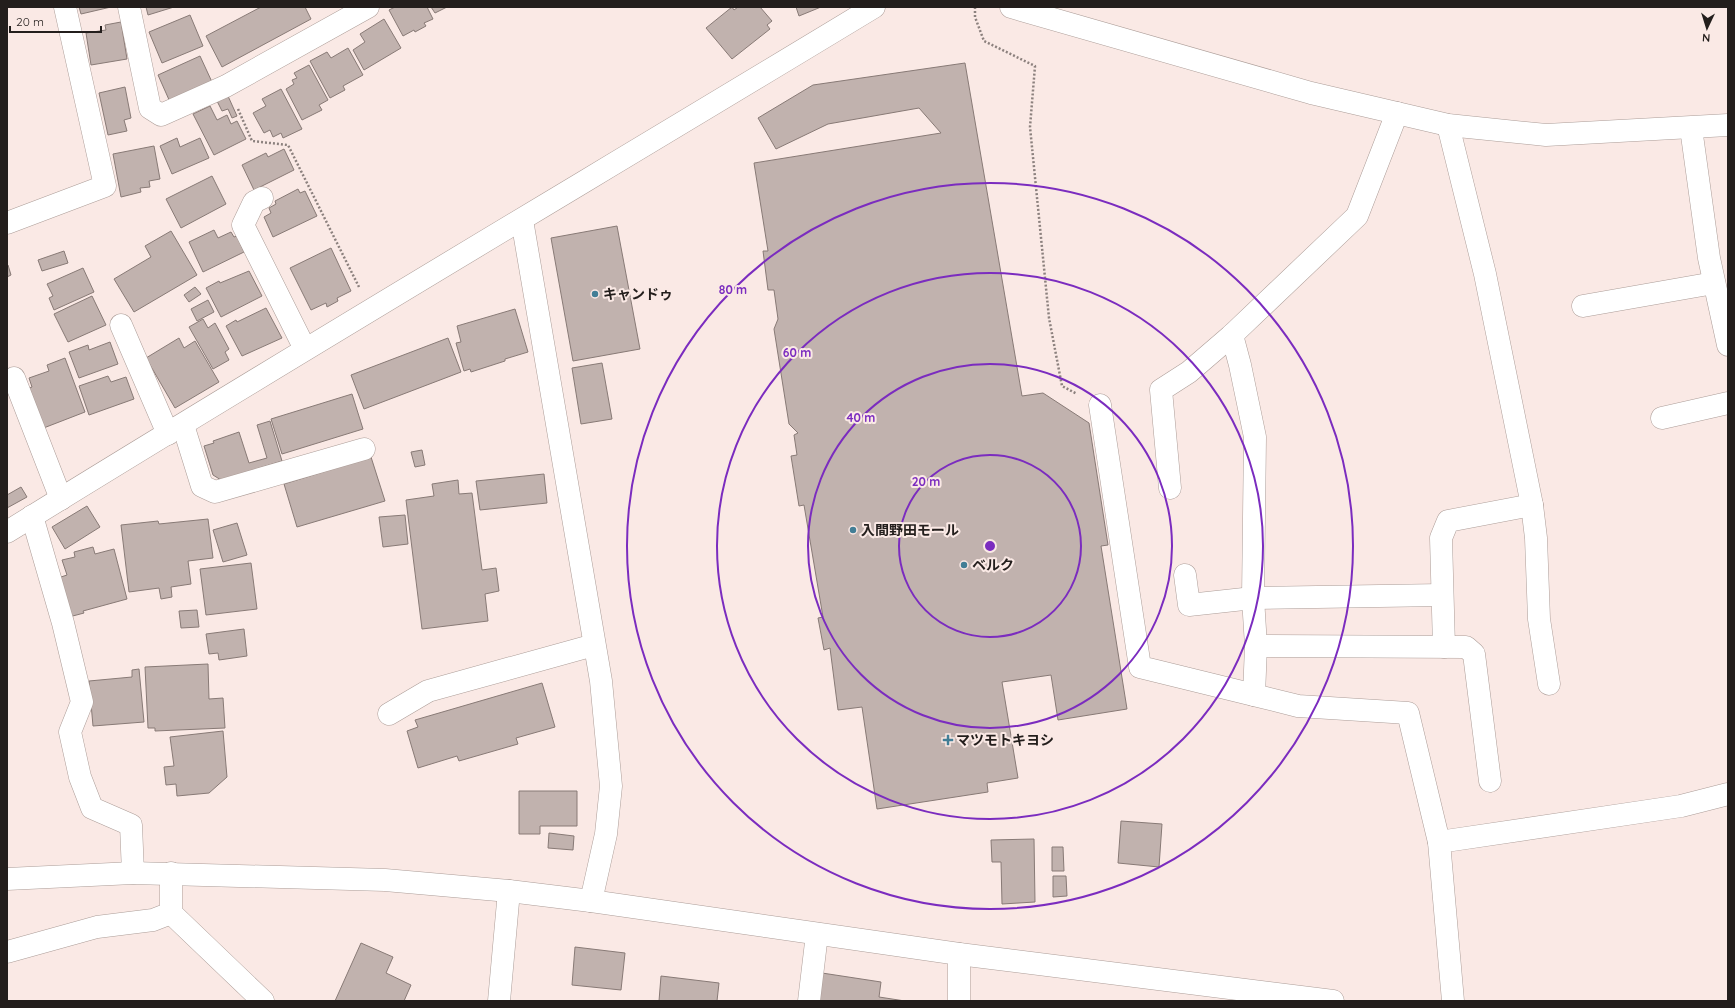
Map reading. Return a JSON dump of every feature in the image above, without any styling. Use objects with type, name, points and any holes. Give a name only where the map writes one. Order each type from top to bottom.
[{"type":"street","points":[[7,223],[105,186],[65,7]]},
{"type":"street","points":[[129,7],[150,108],[161,115],[226,86],[368,7]]},
{"type":"street","points":[[7,532],[370,309],[522,220],[874,7]]},
{"type":"street","points":[[1011,7],[1311,93],[1448,125],[1546,135],[1728,125]]},
{"type":"street","points":[[1170,488],[1161,390],[1189,372],[1232,335],[1357,216],[1398,113]]},
{"type":"street","points":[[1448,125],[1485,274],[1532,504],[1536,538],[1540,619],[1549,684]]},
{"type":"street","points":[[1691,128],[1709,258],[1728,344]]},
{"type":"street","points":[[262,198],[254,202],[243,225],[305,350]]},
{"type":"street","points":[[522,220],[601,681],[611,786],[606,834],[591,901]]},
{"type":"street","points":[[1583,306],[1714,283]]},
{"type":"street","points":[[121,326],[175,429],[202,486],[215,492],[364,449]]},
{"type":"street","points":[[1232,335],[1240,365],[1255,437],[1253,598],[1256,646],[1254,695]]},
{"type":"street","points":[[14,378],[61,499]]},
{"type":"street","points":[[1662,418],[1728,403]]},
{"type":"street","points":[[1100,405],[1140,667],[1298,706],[1408,713],[1440,842],[1453,1001]]},
{"type":"street","points":[[1444,647],[1441,538],[1448,521],[1532,504]]},
{"type":"street","points":[[32,516],[63,623],[82,702],[70,732],[80,777],[92,808],[130,826],[133,873]]},
{"type":"street","points":[[1185,575],[1189,605],[1253,598],[1442,595]]},
{"type":"street","points":[[389,714],[428,691],[594,645]]},
{"type":"street","points":[[1256,646],[1466,647],[1474,654],[1490,781]]},
{"type":"street","points":[[1440,842],[1681,806],[1728,794]]},
{"type":"street","points":[[7,879],[133,873],[171,873],[385,880],[509,891],[591,901],[958,954],[1333,1001]]},
{"type":"street","points":[[171,873],[170,913],[263,1001]]},
{"type":"street","points":[[498,1001],[509,891]]},
{"type":"street","points":[[7,952],[97,927],[153,920],[170,913]]},
{"type":"street","points":[[809,1001],[817,934]]},
{"type":"street","points":[[958,954],[959,1001]]},
{"type":"path","points":[[975,7],[976,17],[984,41],[1035,66],[1030,127],[1049,318],[1062,386],[1100,405]]},
{"type":"path","points":[[226,86],[252,141],[288,145],[370,309]]},
{"type":"building","points":[[79,7],[111,7],[81,14]]},
{"type":"building","points":[[146,7],[174,7],[148,15]]},
{"type":"building","points":[[261,7],[305,7],[311,19],[222,67],[206,36]]},
{"type":"building","points":[[395,7],[427,7],[433,19],[424,23],[426,26],[403,36],[389,10]]},
{"type":"building","points":[[431,7],[447,7],[435,13]]},
{"type":"building","points":[[732,7],[734,10],[738,7],[760,7],[772,21],[767,25],[770,29],[732,59],[706,28]]},
{"type":"building","points":[[796,7],[821,7],[799,16]]},
{"type":"building","points":[[190,15],[203,46],[162,63],[149,32]]},
{"type":"building","points":[[384,19],[401,48],[364,70],[353,50],[365,42],[360,34]]},
{"type":"building","points":[[121,22],[127,59],[91,65],[86,33],[106,30],[105,25]]},
{"type":"building","points":[[348,48],[363,75],[343,86],[345,90],[330,98],[310,61],[327,52],[331,58]]},
{"type":"building","points":[[200,56],[212,82],[170,102],[158,75]]},
{"type":"building","points":[[965,63],[1022,396],[1043,393],[1089,423],[1108,545],[1101,546],[1127,709],[1058,720],[1051,675],[1002,682],[1018,778],[987,783],[988,792],[877,809],[862,707],[838,710],[830,648],[824,650],[818,618],[823,617],[804,505],[799,506],[791,456],[797,455],[794,435],[798,433],[789,424],[774,329],[778,319],[774,290],[768,290],[763,251],[768,251],[754,163],[941,133],[919,108],[828,124],[776,149],[758,118],[813,85]]},
{"type":"building","points":[[309,65],[328,100],[319,105],[322,110],[302,120],[286,89],[294,84],[292,80],[297,78],[294,73]]},
{"type":"building","points":[[125,87],[131,118],[124,120],[127,131],[108,135],[99,93]]},
{"type":"building","points":[[281,89],[302,129],[283,138],[281,133],[273,137],[270,130],[264,133],[253,113],[266,106],[262,99]]},
{"type":"building","points":[[228,96],[237,116],[232,118],[228,109],[222,111],[217,101]]},
{"type":"building","points":[[210,106],[217,120],[227,115],[231,124],[237,121],[246,139],[214,155],[193,114]]},
{"type":"building","points":[[177,138],[180,147],[200,138],[209,158],[172,174],[160,146]]},
{"type":"building","points":[[154,146],[160,179],[149,181],[150,187],[140,188],[141,192],[121,197],[113,154]]},
{"type":"building","points":[[284,149],[294,170],[254,190],[242,165],[266,153],[268,157]]},
{"type":"building","points":[[212,176],[226,204],[181,228],[166,199]]},
{"type":"building","points":[[298,189],[300,193],[305,191],[317,216],[273,237],[264,217],[271,213],[269,208],[276,204],[275,201]]},
{"type":"building","name":"キャンドゥ","points":[[617,226],[640,349],[573,361],[551,238]]},
{"type":"building","points":[[214,230],[218,238],[231,232],[234,237],[237,236],[244,252],[203,272],[189,242]]},
{"type":"building","points":[[171,231],[197,275],[134,312],[114,279],[151,257],[145,246]]},
{"type":"building","points":[[331,248],[351,291],[337,298],[338,301],[327,307],[326,303],[311,310],[290,268]]},
{"type":"building","points":[[64,251],[68,263],[42,271],[38,260]]},
{"type":"building","points":[[7,265],[11,275],[7,277]]},
{"type":"building","points":[[83,268],[94,292],[54,310],[49,298],[53,296],[47,284]]},
{"type":"building","points":[[249,271],[262,296],[221,317],[206,288],[219,281],[220,283]]},
{"type":"building","points":[[195,287],[201,294],[189,302],[184,295]]},
{"type":"building","points":[[92,296],[106,325],[68,342],[54,314]]},
{"type":"building","points":[[208,300],[214,312],[197,321],[191,309]]},
{"type":"building","points":[[266,308],[282,338],[242,356],[226,326],[236,320],[237,322]]},
{"type":"building","points":[[515,309],[528,352],[471,372],[470,369],[464,371],[456,343],[461,342],[457,326]]},
{"type":"building","points":[[203,319],[208,328],[215,323],[229,349],[225,352],[229,360],[213,369],[189,327]]},
{"type":"building","points":[[179,338],[184,348],[195,341],[219,382],[175,408],[146,358]]},
{"type":"building","points":[[448,338],[461,372],[364,409],[351,375]]},
{"type":"building","points":[[110,342],[118,364],[79,378],[69,352],[88,345],[89,350]]},
{"type":"building","points":[[65,358],[85,412],[41,429],[27,389],[32,387],[29,378],[49,371],[47,365]]},
{"type":"building","points":[[602,363],[612,419],[581,424],[572,368]]},
{"type":"building","points":[[108,376],[111,382],[126,377],[134,399],[89,415],[79,386]]},
{"type":"building","points":[[352,394],[363,429],[282,454],[271,419]]},
{"type":"building","points":[[270,421],[282,461],[221,480],[213,475],[204,446],[214,443],[213,441],[239,432],[249,463],[267,458],[257,425]]},
{"type":"building","points":[[422,450],[425,465],[415,467],[411,452]]},
{"type":"building","points":[[371,457],[385,501],[297,527],[284,484]]},
{"type":"building","points":[[544,474],[547,503],[480,510],[476,481]]},
{"type":"building","points":[[458,480],[459,494],[472,493],[482,570],[496,568],[499,591],[485,594],[488,621],[422,629],[406,500],[434,496],[432,484]]},
{"type":"building","points":[[21,487],[27,497],[7,508],[7,495]]},
{"type":"building","points":[[87,506],[100,527],[65,549],[52,527]]},
{"type":"building","points":[[405,515],[408,544],[383,547],[379,517]]},
{"type":"building","points":[[208,519],[213,558],[188,561],[191,584],[171,587],[172,597],[161,599],[159,588],[129,592],[121,525],[158,521],[159,524]]},
{"type":"building","points":[[237,523],[247,555],[223,562],[213,530]]},
{"type":"building","points":[[93,547],[95,554],[114,549],[127,599],[83,611],[84,613],[69,617],[58,578],[67,575],[62,560],[75,557],[74,552]]},
{"type":"building","points":[[251,563],[257,609],[206,615],[200,569]]},
{"type":"building","points":[[197,610],[199,627],[181,628],[179,611]]},
{"type":"building","points":[[244,629],[247,656],[219,660],[218,653],[209,654],[206,634]]},
{"type":"building","points":[[208,664],[209,699],[223,698],[225,728],[155,731],[155,728],[148,728],[145,667]]},
{"type":"building","points":[[139,669],[144,722],[93,726],[89,681],[132,677],[132,670]]},
{"type":"building","points":[[542,683],[555,727],[516,738],[518,744],[459,761],[457,756],[418,768],[407,731],[418,727],[415,720]]},
{"type":"building","points":[[223,731],[227,777],[209,793],[177,796],[176,784],[166,785],[164,767],[174,766],[170,737]]},
{"type":"building","points":[[519,791],[577,791],[577,826],[540,826],[540,834],[519,834]]},
{"type":"building","points":[[1121,821],[1162,824],[1159,867],[1118,863]]},
{"type":"building","points":[[549,833],[574,836],[573,850],[548,848]]},
{"type":"building","points":[[1034,839],[1035,902],[1002,904],[1001,862],[992,862],[991,840]]},
{"type":"building","points":[[1052,847],[1063,847],[1064,871],[1052,871]]},
{"type":"building","points":[[1053,876],[1066,876],[1067,896],[1053,897]]},
{"type":"building","points":[[361,943],[393,957],[386,973],[411,985],[404,1001],[335,1001]]},
{"type":"building","points":[[575,947],[625,953],[621,990],[572,985]]},
{"type":"building","points":[[822,973],[881,982],[879,997],[905,1001],[818,1001]]},
{"type":"building","points":[[661,976],[719,983],[717,1001],[659,1001]]},
{"type":"place","name":"キャンドゥ","points":[[595,294]]},
{"type":"place","name":"入間野田モール","points":[[853,530]]},
{"type":"place","name":"ベルク","points":[[964,565]]},
{"type":"place","name":"マツモトキヨシ","points":[[948,740]]}]
